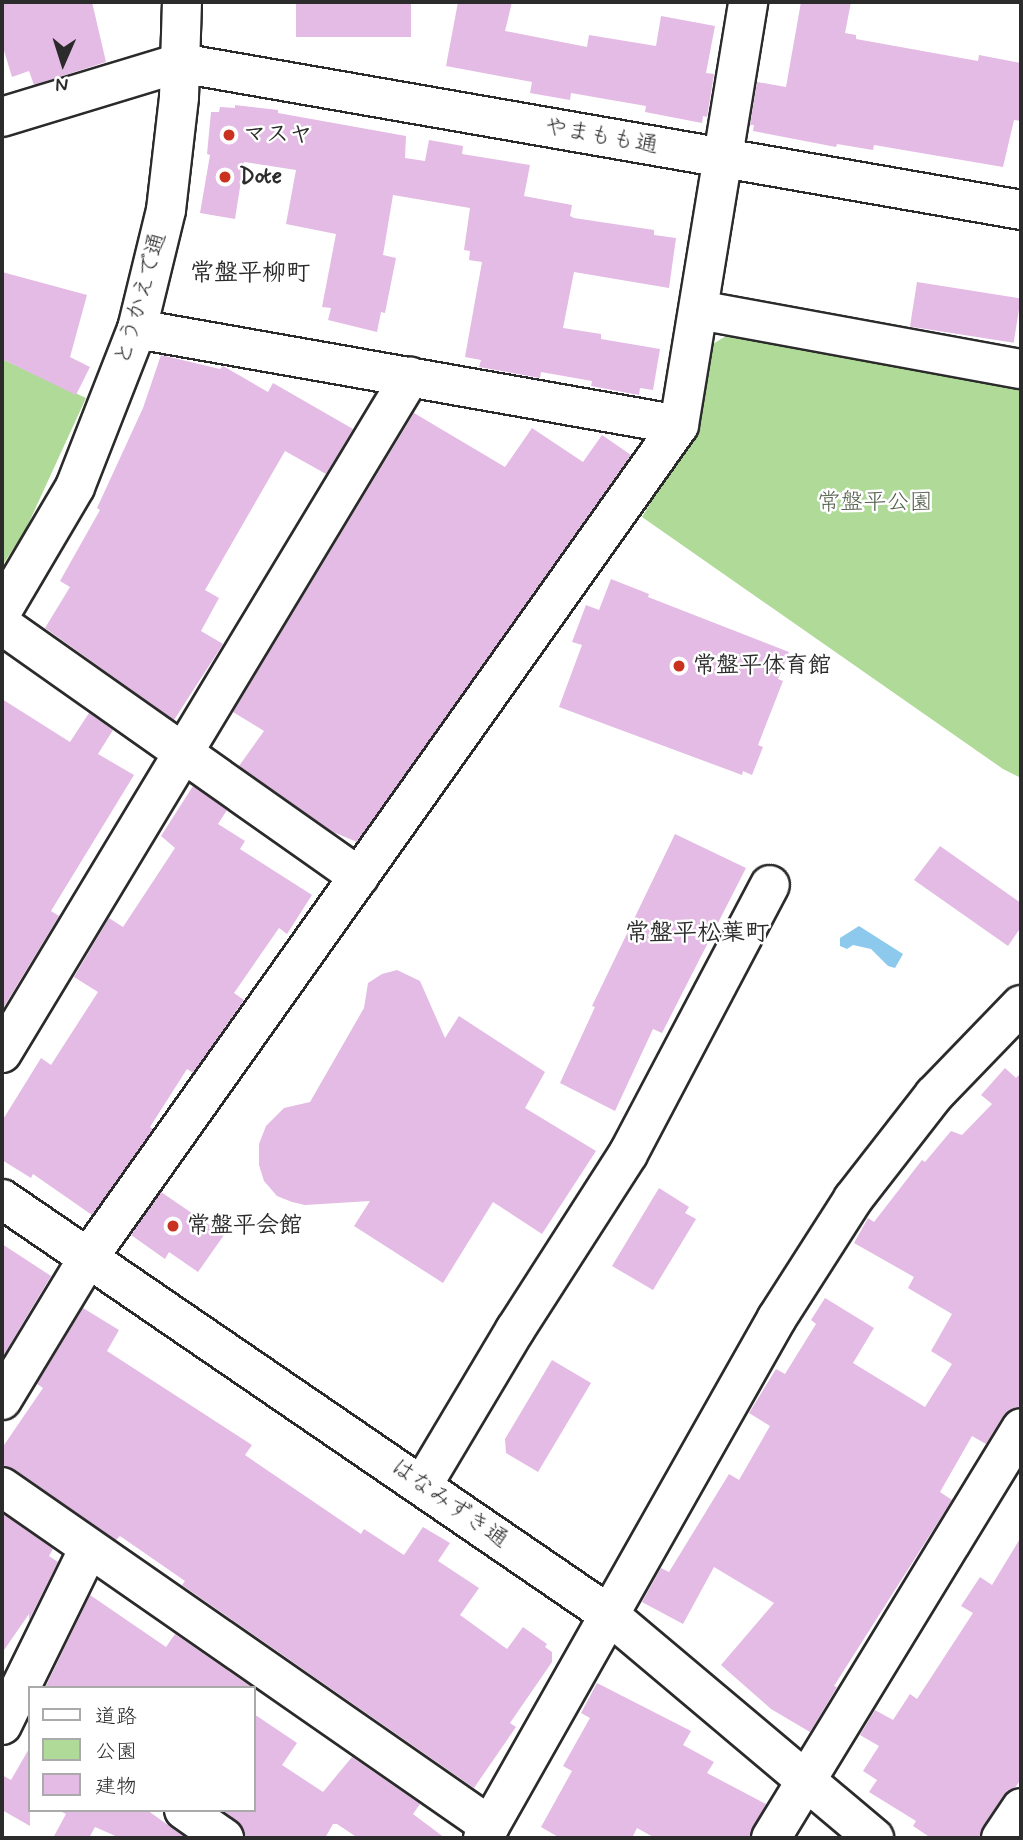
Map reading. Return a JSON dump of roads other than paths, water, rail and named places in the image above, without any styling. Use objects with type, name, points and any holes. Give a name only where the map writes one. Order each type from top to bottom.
[{"type":"street","name":"とうかえで通","points":[[2,611],[75,487],[137,329],[166,210],[180,64],[182,2]]},
{"type":"street","points":[[2,1400],[88,1258],[678,425],[748,2]]},
{"type":"street","points":[[2,117],[180,64]]},
{"type":"street","name":"やまもも通","points":[[180,64],[1021,210]]},
{"type":"street","points":[[699,310],[1021,369]]},
{"type":"street","points":[[137,329],[678,425]]},
{"type":"street","points":[[2,1053],[410,377]]},
{"type":"street","points":[[2,625],[359,877]]},
{"type":"street","points":[[422,1486],[515,1330],[628,1154],[770,885]]},
{"type":"street","points":[[2,1487],[487,1832],[777,1318],[853,1199],[934,1095],[1017,1018]]},
{"type":"street","name":"はなみずき通","points":[[2,1199],[608,1614],[874,1838]]},
{"type":"street","points":[[771,1838],[1021,1427]]},
{"type":"street","points":[[16,1708],[89,1548]]},
{"type":"street","points":[[1001,1838],[1021,1808]]},
{"type":"street","points":[[187,1812],[224,1838]]},
{"type":"water","points":[[859,926],[903,954],[895,968],[888,966],[871,949],[853,945],[847,949],[840,946],[840,938]]},
{"type":"place","name":"マスヤ","points":[[229,135]]},
{"type":"place","name":"Dote","points":[[225,177]]},
{"type":"place","name":"常盤平体育館","points":[[679,666]]},
{"type":"place","name":"常盤平会館","points":[[173,1226]]},
{"type":"district","name":"常盤平柳町","points":[[250,274]]},
{"type":"district","name":"常盤平松葉町","points":[[697,934]]},
{"type":"park label","name":"常盤平公園","points":[[875,503]]}]
